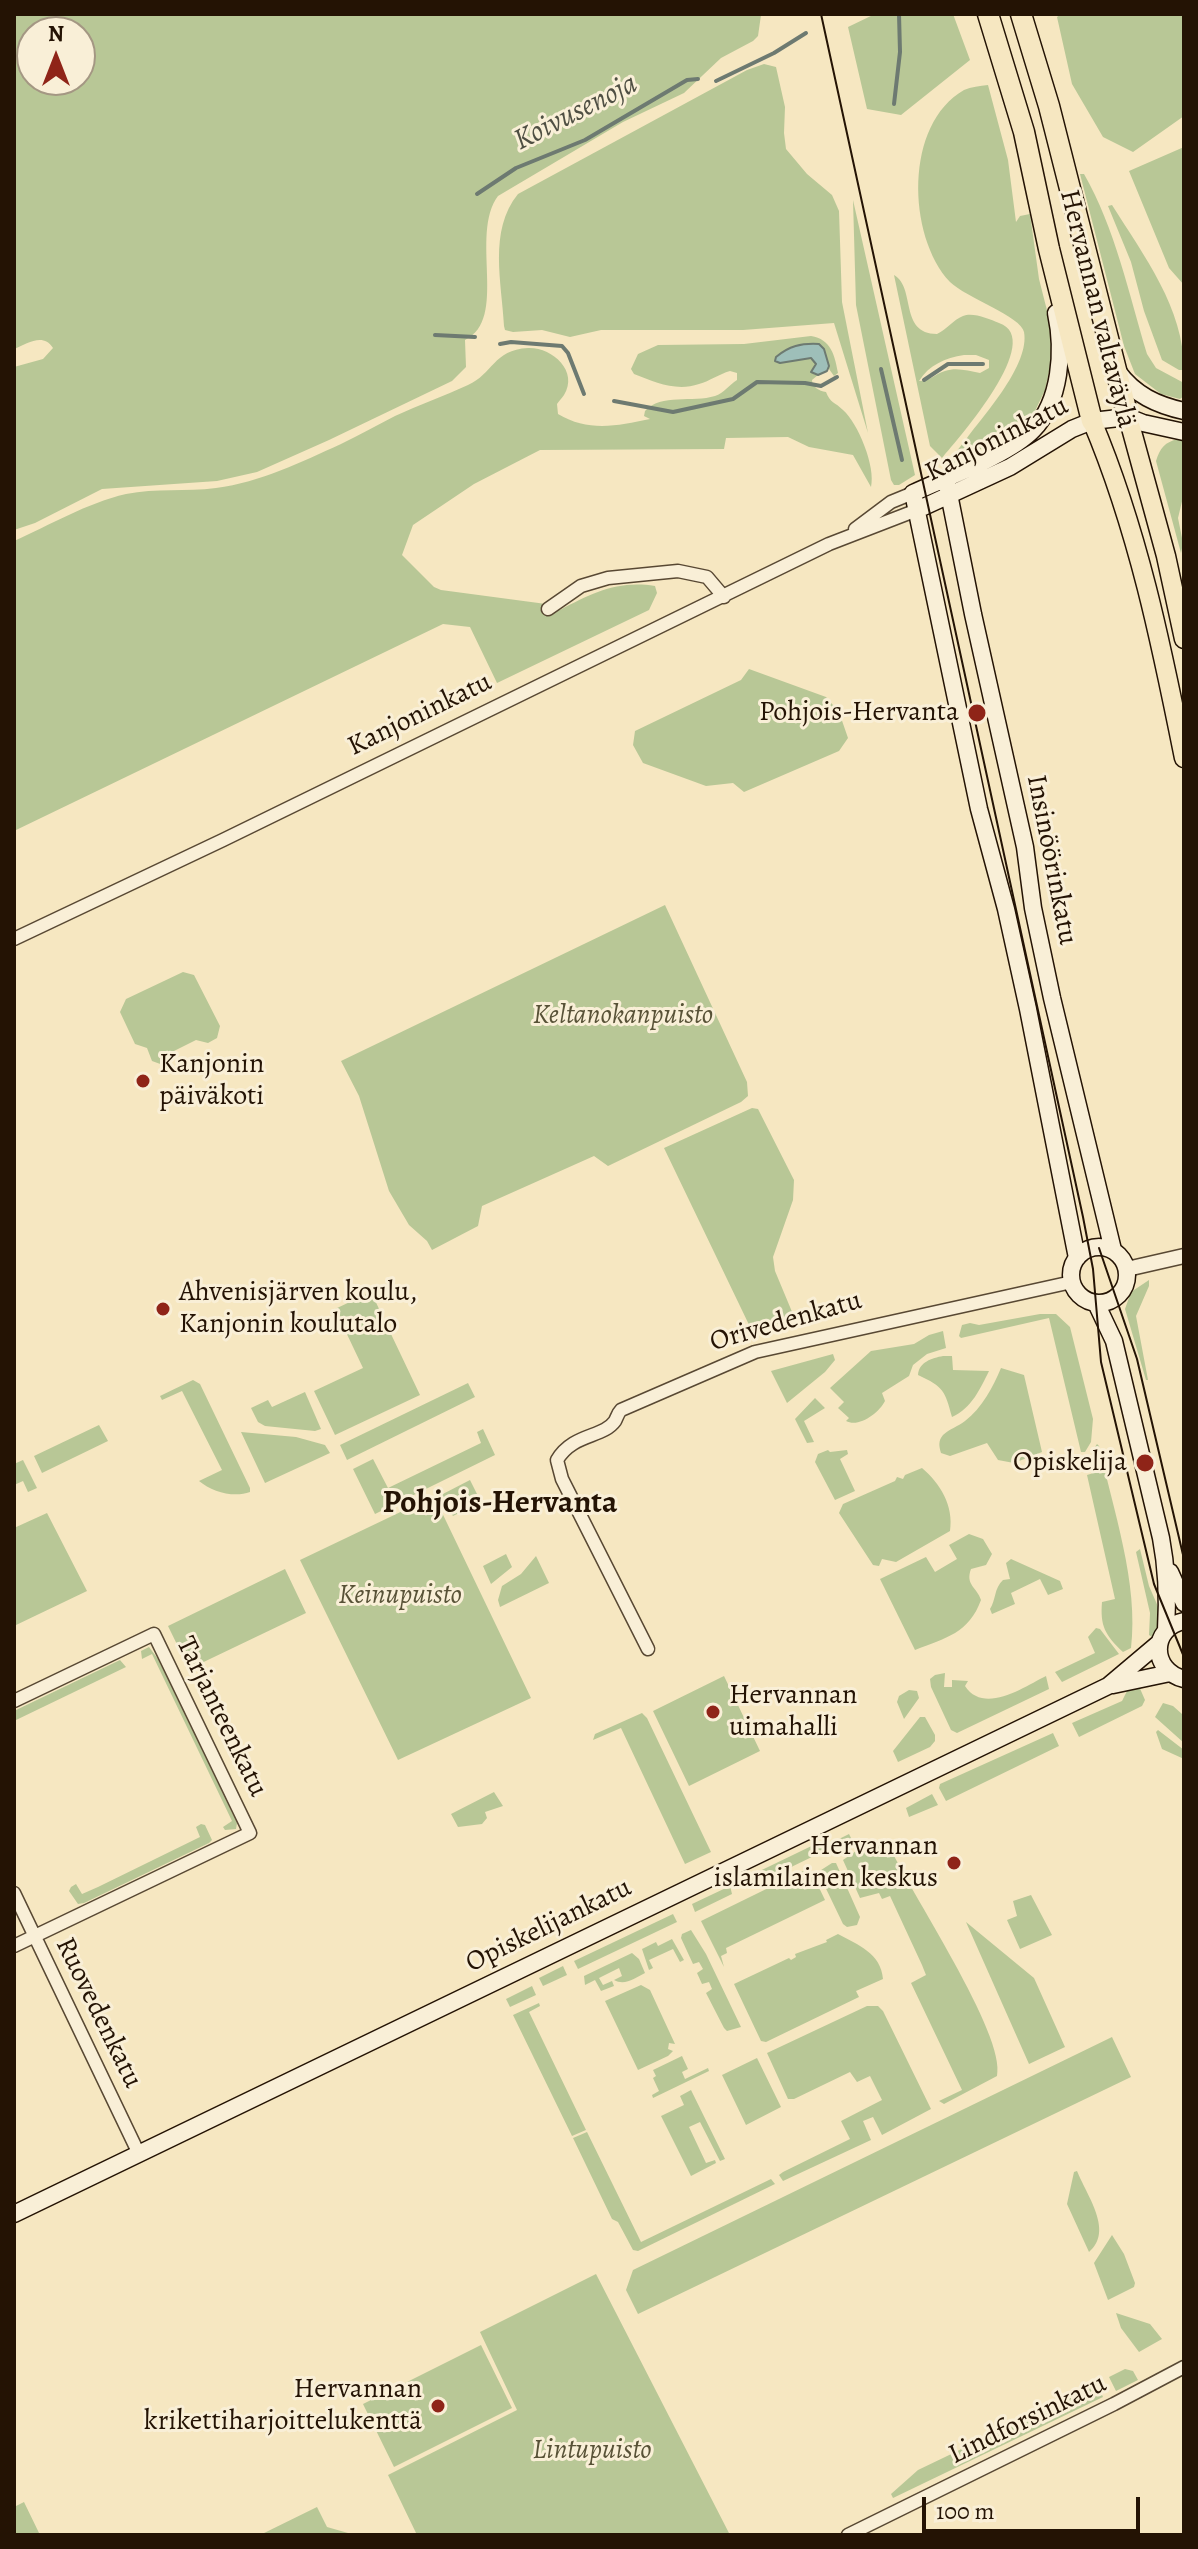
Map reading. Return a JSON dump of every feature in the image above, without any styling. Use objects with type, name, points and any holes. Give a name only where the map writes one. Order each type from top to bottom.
[{"type":"highway","name":"Hervannan valtaväylä","points":[[988,14],[1024,132],[1049,249],[1092,421]]},
{"type":"highway","name":"Hervannan valtaväylä","points":[[1021,14],[1049,106],[1128,417]]},
{"type":"main road","name":"Kanjoninkatu","points":[[917,510],[1016,444],[1043,417],[1052,396],[1061,353],[1049,249]]},
{"type":"main road","points":[[1117,371],[1134,391],[1150,400],[1184,411]]},
{"type":"main road","points":[[1128,417],[1184,432]]},
{"type":"main road","name":"Kanjoninkatu","points":[[913,493],[948,487],[1010,467],[1072,429],[1092,421],[1128,417]]},
{"type":"main road","name":"Hervannan valtaväylä","points":[[1128,417],[1166,556],[1184,639]]},
{"type":"main road","name":"Hervannan valtaväylä","points":[[1092,421],[1134,537],[1184,758]]},
{"type":"main road","name":"Insinöörinkatu","points":[[948,487],[975,626],[1025,847],[1033,908],[1055,1012],[1113,1250]]},
{"type":"main road","name":"Insinöörinkatu","points":[[913,493],[979,809],[1006,909],[1028,1009],[1077,1258]]},
{"type":"main road","points":[[1114,1341],[1115,1299],[1125,1286],[1127,1269],[1113,1250],[1099,1247],[1089,1249],[1077,1258],[1071,1274],[1072,1282],[1081,1296],[1096,1303],[1115,1299]]},
{"type":"main road","points":[[1096,1303],[1114,1341],[1166,1561],[1184,1603]]},
{"type":"main road","points":[[1166,1561],[1168,1602],[1160,1660],[1180,1678]]},
{"type":"main road","name":"Opiskelijankatu","points":[[14,2214],[1108,1686],[1162,1636],[1184,1621]]},
{"type":"main road","name":"Opiskelijankatu","points":[[1108,1686],[1180,1678]]},
{"type":"street","name":"Kanjoninkatu","points":[[847,535],[891,502],[913,493]]},
{"type":"street","name":"Kanjoninkatu","points":[[14,939],[847,535],[917,510]]},
{"type":"street","points":[[548,609],[581,586],[608,578],[678,571],[707,577],[724,597]]},
{"type":"street","points":[[1127,1269],[1184,1256]]},
{"type":"street","name":"Orivedenkatu","points":[[648,1649],[562,1479],[557,1460],[565,1446],[616,1421],[621,1410],[755,1352],[1072,1282]]},
{"type":"street","name":"Tarjanteenkatu","points":[[14,1701],[154,1634],[250,1833],[35,1936]]},
{"type":"street","name":"Ruovedenkatu","points":[[14,1893],[139,2154]]},
{"type":"street","points":[[14,1946],[35,1936]]},
{"type":"street","name":"Lindforsinkatu","points":[[848,2535],[1184,2367]]},
{"type":"green space","points":[[14,14],[761,14],[758,36],[721,58],[684,93],[623,122],[498,196],[490,213],[487,232],[485,314],[478,329],[465,340],[466,367],[452,381],[329,440],[257,472],[217,481],[102,489],[35,523],[14,530],[14,367],[43,359],[53,348],[45,341],[29,342],[14,349]]},
{"type":"green space","points":[[875,14],[953,14],[970,60],[901,115],[867,109],[848,27]]},
{"type":"green space","points":[[1061,14],[1184,14],[1184,116],[1133,152],[1103,137],[1072,84],[1057,17]]},
{"type":"green space","points":[[764,64],[776,67],[785,107],[786,149],[807,174],[832,195],[839,211],[842,302],[868,433],[834,323],[743,330],[601,330],[570,337],[542,330],[505,330],[500,241],[503,224],[518,194],[747,70]]},
{"type":"green space","points":[[988,85],[1008,160],[1016,222],[1020,216],[1030,214],[1039,279],[1052,330],[1053,353],[1045,390],[1035,411],[1021,427],[947,468],[1004,388],[1024,345],[1024,332],[1014,320],[950,282],[936,262],[920,210],[918,182],[930,128],[944,106],[964,90]]},
{"type":"green space","points":[[1184,147],[1184,285],[1169,268],[1129,171]]},
{"type":"green space","points":[[1080,174],[1084,174],[1095,195],[1113,239],[1147,354],[1156,368],[1184,383],[1184,396],[1180,399],[1161,394],[1135,374],[1124,346]]},
{"type":"green space","points":[[853,200],[915,475],[899,485],[894,485],[891,480],[856,305]]},
{"type":"green space","points":[[1112,205],[1149,263],[1170,304],[1182,347],[1184,370],[1162,360],[1131,262],[1108,206]]},
{"type":"green space","points":[[894,275],[905,289],[912,318],[925,332],[937,334],[959,318],[971,315],[999,323],[1011,333],[1012,348],[1006,367],[980,411],[942,458],[930,446]],"holes":[[[976,355],[989,360],[989,368],[980,373],[949,370],[919,381],[944,360]]]},
{"type":"green space","points":[[811,336],[828,345],[838,373],[834,376],[829,369],[824,349],[780,363],[804,358],[814,360],[816,365],[812,370],[818,375],[812,380],[813,385],[826,392],[849,416],[860,435],[871,468],[871,487],[853,455],[809,447],[788,437],[726,438],[724,449],[540,450],[474,484],[413,525],[402,555],[434,587],[441,590],[546,604],[560,610],[617,586],[655,586],[657,593],[649,610],[497,683],[470,627],[443,624],[14,831],[14,541],[111,498],[148,491],[216,488],[280,470],[468,385],[500,358],[516,350],[528,348],[546,352],[566,369],[568,386],[557,404],[558,414],[580,423],[603,426],[650,419],[644,416],[652,405],[668,400],[715,396],[737,380],[737,373],[730,371],[699,384],[682,387],[658,383],[634,374],[631,369],[638,354],[658,345],[744,344]]},
{"type":"green space","points":[[1178,439],[1184,440],[1184,493],[1178,518],[1183,543],[1181,553],[1156,461],[1164,446]]},
{"type":"green space","points":[[749,669],[826,697],[839,712],[848,738],[839,751],[744,792],[733,783],[706,786],[643,763],[633,745],[635,731],[741,680]]},
{"type":"green space","name":"Keltanokanpuisto","points":[[665,905],[747,1082],[748,1096],[608,1166],[594,1156],[482,1206],[478,1226],[432,1250],[427,1241],[409,1225],[389,1191],[359,1096],[341,1061]]},
{"type":"green space","points":[[183,972],[194,975],[220,1026],[217,1038],[208,1043],[196,1040],[172,1052],[175,1059],[163,1065],[152,1061],[147,1048],[135,1044],[120,1012],[126,999]]},
{"type":"green space","points":[[752,1108],[758,1109],[794,1180],[793,1200],[773,1257],[775,1271],[795,1319],[752,1331],[664,1148]]},
{"type":"green space","points":[[1149,1280],[1136,1316],[1146,1380],[1125,1309],[1131,1292]]},
{"type":"green space","points":[[371,1292],[420,1395],[335,1435],[314,1391],[363,1368],[335,1309]]},
{"type":"green space","points":[[1056,1314],[1070,1327],[1093,1419],[1091,1442],[1085,1452],[1081,1452],[1049,1318],[959,1336],[962,1325]]},
{"type":"green space","points":[[943,1331],[946,1348],[927,1354],[913,1365],[909,1376],[882,1393],[885,1401],[873,1414],[857,1423],[846,1421],[849,1418],[838,1408],[844,1402],[830,1388],[871,1351],[914,1344]]},
{"type":"green space","points":[[833,1354],[835,1360],[825,1372],[787,1403],[771,1371]]},
{"type":"green space","points":[[952,1356],[953,1370],[989,1371],[970,1403],[952,1417],[942,1391],[918,1375],[923,1364]]},
{"type":"green space","points":[[1001,1368],[1024,1375],[1042,1452],[1014,1463],[998,1460],[987,1443],[950,1456],[941,1453],[941,1437],[977,1410]]},
{"type":"green space","points":[[193,1380],[200,1384],[250,1492],[223,1493],[199,1481],[222,1470],[182,1391],[162,1400],[160,1396]]},
{"type":"green space","points":[[468,1383],[475,1397],[347,1460],[340,1445]]},
{"type":"green space","points":[[305,1392],[321,1429],[265,1426],[258,1422],[251,1408],[268,1400],[272,1407]]},
{"type":"green space","points":[[815,1398],[825,1408],[804,1421],[814,1442],[807,1443],[795,1419]]},
{"type":"green space","points":[[99,1425],[108,1441],[42,1473],[34,1456]]},
{"type":"green space","points":[[483,1429],[495,1455],[375,1514],[353,1469],[373,1459],[388,1488],[481,1443],[477,1432]]},
{"type":"green space","points":[[241,1432],[296,1437],[325,1445],[330,1453],[265,1483]]},
{"type":"green space","points":[[1097,1444],[1128,1573],[1131,1648],[1123,1652],[1108,1635],[1102,1618],[1102,1602],[1115,1599],[1087,1475],[1100,1471],[1096,1454],[1091,1453]]},
{"type":"green space","points":[[828,1450],[847,1450],[848,1454],[840,1459],[855,1491],[835,1500],[815,1462],[818,1454]]},
{"type":"green space","points":[[23,1460],[37,1488],[28,1492],[23,1481],[14,1485],[14,1464]]},
{"type":"green space","points":[[922,1468],[935,1481],[948,1504],[950,1531],[896,1562],[882,1559],[879,1566],[873,1565],[839,1513],[843,1504]]},
{"type":"green space","points":[[470,1480],[481,1502],[453,1516],[439,1496]]},
{"type":"green space","name":"Keinupuisto","points":[[434,1496],[531,1698],[398,1760],[300,1560]]},
{"type":"green space","points":[[47,1513],[87,1591],[14,1626],[14,1528]]},
{"type":"green space","points":[[969,1534],[983,1539],[992,1554],[986,1565],[971,1569],[970,1582],[981,1600],[976,1611],[955,1633],[915,1650],[880,1579],[926,1557],[935,1572],[957,1559],[949,1545]]},
{"type":"green space","points":[[1140,1549],[1149,1586],[1163,1618],[1152,1637],[1149,1635],[1150,1613],[1136,1552]]},
{"type":"green space","points":[[506,1554],[512,1567],[491,1584],[483,1566]]},
{"type":"green space","points":[[536,1556],[549,1583],[500,1607],[498,1600],[502,1586],[521,1574]]},
{"type":"green space","points":[[1011,1559],[1060,1581],[1063,1589],[1048,1595],[1040,1579],[1011,1593],[1015,1604],[992,1614],[990,1609],[998,1587],[1003,1580],[1010,1579],[1006,1563]]},
{"type":"green space","name":"Keinupuisto","points":[[285,1569],[306,1613],[189,1669],[168,1626]]},
{"type":"green space","points":[[1096,1628],[1119,1654],[1062,1682],[1055,1672],[1095,1653],[1088,1637]]},
{"type":"green space","points":[[149,1647],[158,1659],[237,1823],[236,1829],[225,1830],[223,1827],[232,1821],[152,1654],[142,1659],[141,1651]]},
{"type":"green space","points":[[120,1660],[126,1667],[14,1721],[14,1711]]},
{"type":"green space","points":[[945,1673],[944,1687],[952,1687],[952,1680],[968,1681],[965,1686],[983,1698],[1016,1692],[1046,1676],[1049,1689],[957,1733],[951,1730],[931,1687],[930,1679]]},
{"type":"green space","points":[[724,1676],[760,1751],[689,1786],[653,1711]]},
{"type":"green space","points":[[1138,1684],[1145,1700],[1142,1706],[1079,1737],[1072,1723],[1122,1701],[1128,1689]]},
{"type":"green space","points":[[909,1690],[917,1691],[919,1698],[904,1719],[897,1702],[899,1696]]},
{"type":"green space","points":[[1163,1703],[1173,1706],[1182,1714],[1184,1743],[1155,1717]]},
{"type":"green space","points":[[642,1713],[711,1852],[685,1864],[621,1728],[593,1740],[595,1734]]},
{"type":"green space","points":[[920,1717],[925,1717],[935,1741],[930,1747],[898,1762],[893,1751]]},
{"type":"green space","points":[[1158,1730],[1184,1750],[1184,1759],[1162,1749]]},
{"type":"green space","points":[[1053,1733],[1059,1746],[946,1801],[940,1784]]},
{"type":"green space","points":[[494,1792],[503,1806],[485,1812],[487,1818],[482,1824],[458,1827],[451,1814]]},
{"type":"green space","points":[[932,1794],[938,1805],[909,1817],[906,1808]]},
{"type":"green space","points":[[205,1825],[212,1840],[209,1843],[84,1903],[78,1904],[69,1891],[76,1884],[82,1894],[200,1837],[196,1827]]},
{"type":"green space","points":[[849,1834],[853,1842],[831,1853],[818,1854],[750,1887],[739,1881],[826,1839],[829,1844]]},
{"type":"green space","points":[[882,1842],[888,1843],[954,1962],[987,2029],[996,2056],[997,2076],[944,2104],[939,2101],[962,2090],[911,1983],[926,1975],[922,1965],[890,1896],[882,1899],[879,1893],[860,1898],[843,1860],[856,1851]]},
{"type":"green space","points":[[836,1863],[860,1917],[857,1925],[847,1927],[843,1924],[818,1872]]},
{"type":"green space","points":[[803,1871],[813,1875],[825,1900],[726,1948],[727,1953],[721,1956],[724,1967],[701,1921]]},
{"type":"green space","points":[[730,1886],[732,1894],[695,1912],[692,1904]]},
{"type":"green space","points":[[1031,1895],[1052,1935],[1020,1949],[1007,1920],[1017,1916],[1013,1901]]},
{"type":"green space","points":[[673,1914],[677,1922],[578,1969],[574,1961]]},
{"type":"green space","points":[[966,1922],[1034,1978],[1065,2047],[1029,2064]]},
{"type":"green space","points":[[691,1930],[741,2027],[727,2031],[724,2028],[706,1993],[712,1989],[709,1982],[702,1984],[697,1973],[703,1969],[699,1962],[693,1964],[681,1938],[682,1934]]},
{"type":"green space","points":[[838,1934],[873,1956],[883,1979],[856,1991],[859,1997],[766,2042],[761,2041],[734,1984],[789,1958],[791,1960],[796,1957],[795,1954],[827,1942]]},
{"type":"green space","points":[[672,1939],[684,1960],[680,1962],[673,1949],[649,1960],[653,1968],[649,1970],[642,1949]]},
{"type":"green space","points":[[632,1953],[639,1959],[645,1973],[630,1981],[618,1982],[614,1980],[622,1976],[619,1968],[599,1978],[603,1985],[612,1981],[614,1986],[601,1991],[595,1980],[585,1985],[584,1976]]},
{"type":"green space","points":[[563,1966],[567,1975],[543,1986],[539,1978]]},
{"type":"green space","points":[[641,1985],[650,1990],[675,2044],[669,2043],[668,2049],[673,2051],[668,2056],[638,2070],[605,2001]]},
{"type":"green space","points":[[532,1986],[536,1995],[510,2007],[506,1999]]},
{"type":"green space","points":[[539,2003],[540,2006],[529,2012],[586,2130],[572,2136],[513,2015]]},
{"type":"green space","points":[[867,2006],[878,2006],[883,2011],[931,2109],[882,2135],[873,2117],[863,2121],[871,2140],[783,2181],[779,2175],[783,2172],[850,2139],[841,2121],[882,2100],[870,2076],[857,2082],[850,2072],[788,2099],[767,2053]]},
{"type":"green space","points":[[1112,2037],[1131,2077],[638,2314],[626,2290],[633,2270]]},
{"type":"green space","points":[[682,2056],[688,2069],[682,2072],[685,2079],[708,2068],[709,2071],[653,2098],[652,2095],[659,2091],[653,2070]]},
{"type":"green space","points":[[757,2058],[781,2107],[746,2125],[722,2075]]},
{"type":"green space","points":[[691,2090],[725,2159],[720,2161],[700,2122],[689,2127],[706,2163],[715,2160],[716,2163],[691,2176],[661,2116],[684,2105],[680,2096]]},
{"type":"green space","points":[[587,2132],[641,2242],[771,2179],[775,2184],[638,2251],[633,2250],[618,2222],[612,2219],[573,2138]]},
{"type":"green space","points":[[1077,2171],[1099,2224],[1096,2244],[1089,2252],[1067,2204],[1074,2172]]},
{"type":"green space","points":[[1112,2235],[1124,2254],[1135,2283],[1134,2287],[1108,2300],[1094,2263]]},
{"type":"green space","name":"Lintupuisto","points":[[596,2274],[730,2535],[417,2535],[388,2475],[517,2410],[480,2332]]},
{"type":"green space","points":[[1116,2313],[1150,2324],[1162,2339],[1139,2352],[1121,2328]]},
{"type":"green space","name":"Hervannan krikettiharjoittelukenttä","points":[[481,2345],[512,2408],[394,2467],[363,2404]]},
{"type":"green space","points":[[1125,2369],[1133,2371],[1138,2380],[1116,2391],[1109,2377]]},
{"type":"green space","points":[[1097,2384],[1103,2397],[893,2498],[891,2494],[918,2470]]},
{"type":"green space","points":[[24,2502],[40,2535],[14,2535],[14,2507]]},
{"type":"green space","points":[[317,2507],[327,2527],[355,2535],[260,2535]]},
{"type":"water","points":[[819,344],[824,349],[829,366],[827,371],[818,375],[811,372],[816,364],[811,358],[780,363],[775,361],[776,357],[791,348]]},
{"type":"waterway","points":[[894,104],[900,52],[899,14]]},
{"type":"waterway","name":"Koivusenoja","points":[[716,81],[774,53],[806,33]]},
{"type":"waterway","name":"Koivusenoja","points":[[477,194],[516,168],[585,140],[687,80],[698,79]]},
{"type":"waterway","points":[[435,335],[475,337]]},
{"type":"waterway","points":[[500,344],[562,346],[568,353],[584,394]]},
{"type":"waterway","points":[[924,380],[948,364],[983,364]]},
{"type":"waterway","points":[[881,369],[902,460]]},
{"type":"waterway","points":[[614,401],[673,412],[733,399],[757,382],[821,386],[837,377]]},
{"type":"tram line","points":[[821,14],[1083,1217],[1093,1269],[1101,1362],[1154,1584],[1184,1657]]},
{"type":"tram line","points":[[1099,1248],[1137,1359],[1184,1559]]},
{"type":"place","name":"Pohjois-Hervanta","points":[[977,713]]},
{"type":"place","name":"Kanjonin päiväkoti","points":[[143,1081]]},
{"type":"place","name":"Ahvenisjärven koulu, Kanjonin koulutalo","points":[[163,1309]]},
{"type":"place","name":"Opiskelija","points":[[1145,1463]]},
{"type":"place","name":"Hervannan uimahalli","points":[[713,1712]]},
{"type":"place","name":"Hervannan islamilainen keskus","points":[[954,1863]]},
{"type":"place","name":"Hervannan krikettiharjoittelukenttä","points":[[438,2406]]},
{"type":"district","name":"Pohjois-Hervanta","points":[[500,1504]]}]
